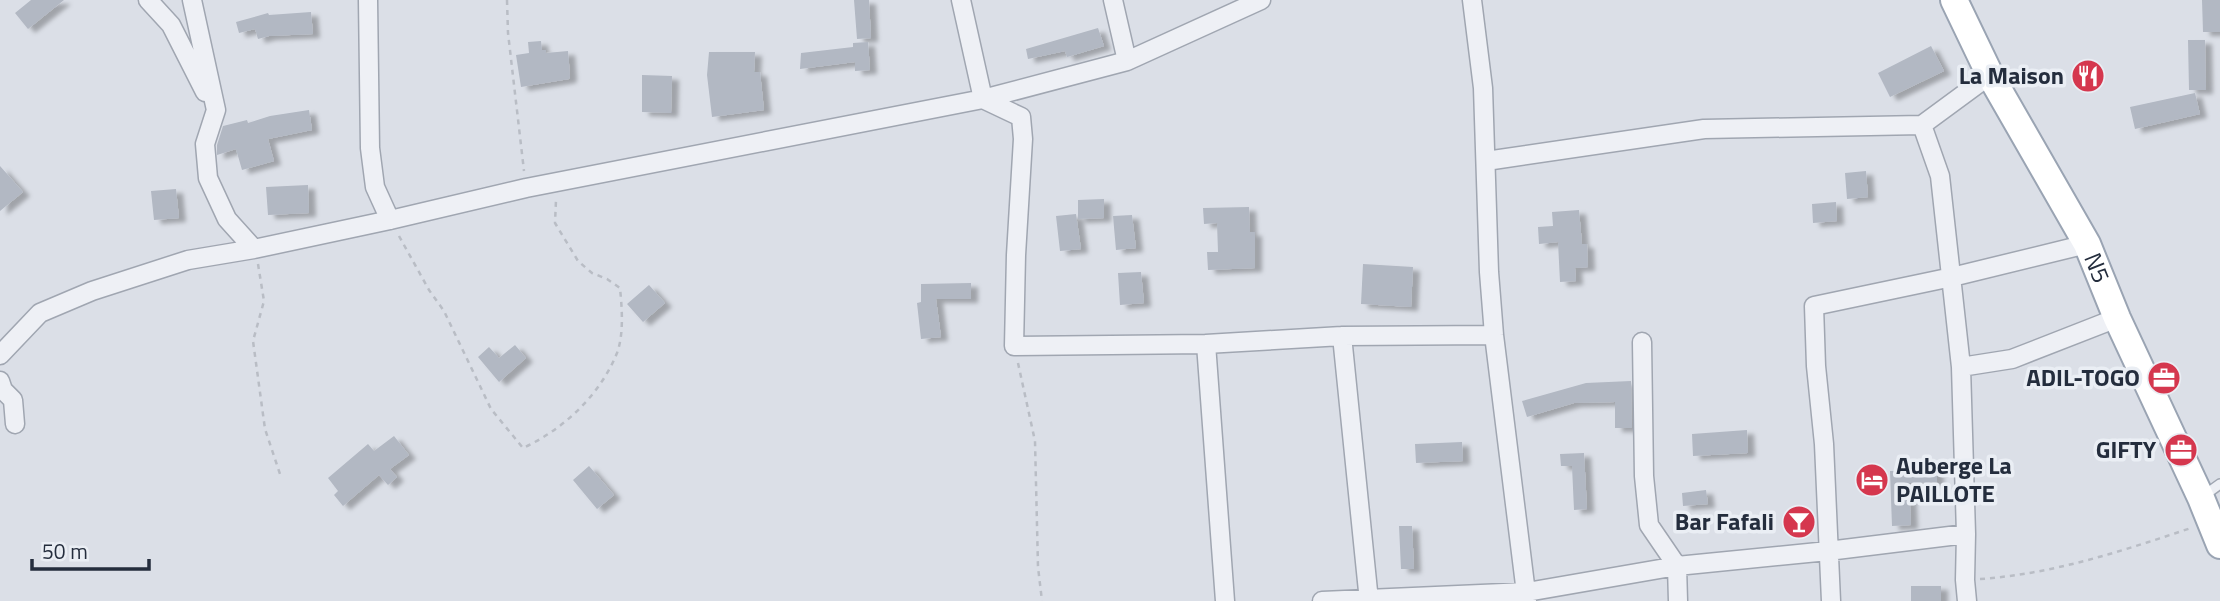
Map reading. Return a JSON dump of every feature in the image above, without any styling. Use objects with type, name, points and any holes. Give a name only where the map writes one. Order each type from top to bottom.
[{"type":"main road","name":"N5","points":[[1954,0],[1990,75],[2087,244],[2117,318],[2213,512]]},
{"type":"street","points":[[148,0],[171,25],[216,110]]},
{"type":"street","points":[[192,0],[216,110],[205,144],[208,178],[227,219],[254,248]]},
{"type":"street","points":[[368,0],[370,148],[374,187],[390,220]]},
{"type":"street","points":[[961,0],[982,99]]},
{"type":"street","points":[[1113,0],[1127,61]]},
{"type":"street","points":[[0,355],[40,313],[81,295],[188,260],[390,220],[526,188],[982,99],[1127,61],[1261,0]]},
{"type":"street","points":[[1472,0],[1483,88],[1489,272],[1494,335],[1527,596]]},
{"type":"street","points":[[1486,161],[1703,129],[1922,125],[1990,75]]},
{"type":"street","points":[[982,99],[1021,117],[1023,139],[1014,346],[1206,344],[1342,336],[1494,335]]},
{"type":"street","points":[[1922,125],[1940,176],[1961,367],[1967,601]]},
{"type":"street","points":[[1831,601],[1814,306],[1952,277],[2087,244]]},
{"type":"street","points":[[1961,367],[2012,359],[2117,318]]},
{"type":"street","points":[[1342,336],[1369,600]]},
{"type":"street","points":[[1642,342],[1644,476],[1649,525],[1676,566],[1678,601]]},
{"type":"street","points":[[1206,344],[1225,601]]},
{"type":"street","points":[[0,380],[3,390],[13,400],[15,424]]},
{"type":"street","points":[[1322,601],[1527,596],[1676,566],[1966,534]]},
{"type":"path","points":[[507,0],[508,33],[526,188]]},
{"type":"path","points":[[390,220],[414,265],[444,311],[491,409],[523,448],[545,438],[593,396],[618,352],[622,311],[620,288],[592,273],[578,261],[555,223],[558,183]]},
{"type":"path","points":[[254,248],[259,256],[264,301],[253,341],[265,429],[281,477]]},
{"type":"path","points":[[1014,346],[1035,441],[1038,567],[1042,601]]},
{"type":"path","points":[[1965,580],[2016,577],[2111,555],[2213,512]]},
{"type":"building","points":[[31,0],[64,0],[28,29],[15,13]]},
{"type":"building","points":[[854,0],[869,0],[871,38],[857,39]]},
{"type":"building","points":[[2202,0],[2220,0],[2220,32],[2203,32]]},
{"type":"building","points":[[311,12],[313,34],[258,39],[255,29],[239,33],[236,22],[268,13]]},
{"type":"building","points":[[1098,28],[1104,46],[1067,57],[1065,51],[1028,59],[1026,49]]},
{"type":"building","points":[[2188,40],[2205,40],[2206,90],[2189,90]]},
{"type":"building","points":[[541,41],[542,50],[546,50],[546,53],[568,51],[569,79],[521,87],[516,55],[529,53],[528,42]]},
{"type":"building","points":[[868,42],[870,70],[855,71],[855,62],[800,69],[801,53],[853,47],[853,43]]},
{"type":"building","points":[[1931,46],[1944,71],[1890,97],[1878,73]]},
{"type":"building","points":[[709,52],[755,52],[754,72],[760,72],[764,110],[712,117],[707,75]]},
{"type":"building","points":[[642,75],[672,76],[671,113],[642,112]]},
{"type":"building","points":[[2195,93],[2200,114],[2135,129],[2130,107]]},
{"type":"building","points":[[309,110],[312,130],[268,139],[274,161],[242,170],[236,149],[217,155],[223,126]]},
{"type":"building","points":[[0,166],[23,192],[0,211]]},
{"type":"building","points":[[1866,171],[1868,197],[1847,199],[1845,173]]},
{"type":"building","points":[[308,185],[309,213],[268,215],[266,187]]},
{"type":"building","points":[[176,189],[179,218],[154,220],[151,191]]},
{"type":"building","points":[[1104,199],[1104,218],[1078,219],[1078,200]]},
{"type":"building","points":[[1836,202],[1837,221],[1813,223],[1812,204]]},
{"type":"building","points":[[1249,207],[1250,232],[1255,232],[1255,268],[1208,270],[1207,252],[1218,252],[1217,223],[1204,224],[1203,208]]},
{"type":"building","points":[[1579,210],[1582,244],[1587,244],[1588,267],[1575,268],[1576,281],[1560,282],[1558,242],[1539,244],[1538,227],[1553,226],[1552,212]]},
{"type":"building","points":[[1076,214],[1081,249],[1060,251],[1056,216]]},
{"type":"building","points":[[1132,215],[1136,248],[1116,250],[1113,216]]},
{"type":"building","points":[[1363,264],[1413,267],[1411,307],[1361,304]]},
{"type":"building","points":[[1141,272],[1144,303],[1120,305],[1118,273]]},
{"type":"building","points":[[971,283],[971,299],[936,299],[941,337],[921,339],[917,303],[921,302],[921,284]]},
{"type":"building","points":[[649,285],[665,303],[643,322],[627,304]]},
{"type":"building","points":[[515,345],[526,358],[499,382],[478,357],[489,347],[499,358]]},
{"type":"building","points":[[1631,381],[1632,428],[1615,428],[1615,402],[1574,403],[1527,417],[1522,401],[1586,383]]},
{"type":"building","points":[[1747,430],[1748,453],[1693,456],[1692,434]]},
{"type":"building","points":[[394,436],[409,455],[390,469],[397,477],[388,485],[379,475],[343,506],[334,495],[338,491],[328,478],[368,444],[374,451]]},
{"type":"building","points":[[1462,442],[1463,461],[1416,463],[1415,444]]},
{"type":"building","points":[[1584,453],[1587,509],[1574,510],[1572,466],[1561,466],[1560,454]]},
{"type":"building","points":[[1937,465],[1937,482],[1909,483],[1911,525],[1892,526],[1890,471],[1919,470],[1919,466]]},
{"type":"building","points":[[589,466],[614,495],[597,509],[573,480]]},
{"type":"building","points":[[1706,490],[1708,504],[1683,506],[1682,493]]},
{"type":"building","points":[[1399,526],[1412,526],[1414,569],[1401,569]]},
{"type":"building","points":[[1911,586],[1941,586],[1941,601],[1911,601]]},
{"type":"place","name":"La Maison","points":[[2088,76]]},
{"type":"place","name":"ADIL-TOGO","points":[[2164,378]]},
{"type":"place","name":"GIFTY","points":[[2181,450]]},
{"type":"place","name":"Auberge La PAILLOTE","points":[[1872,480]]},
{"type":"place","name":"Bar Fafali","points":[[1799,522]]}]
